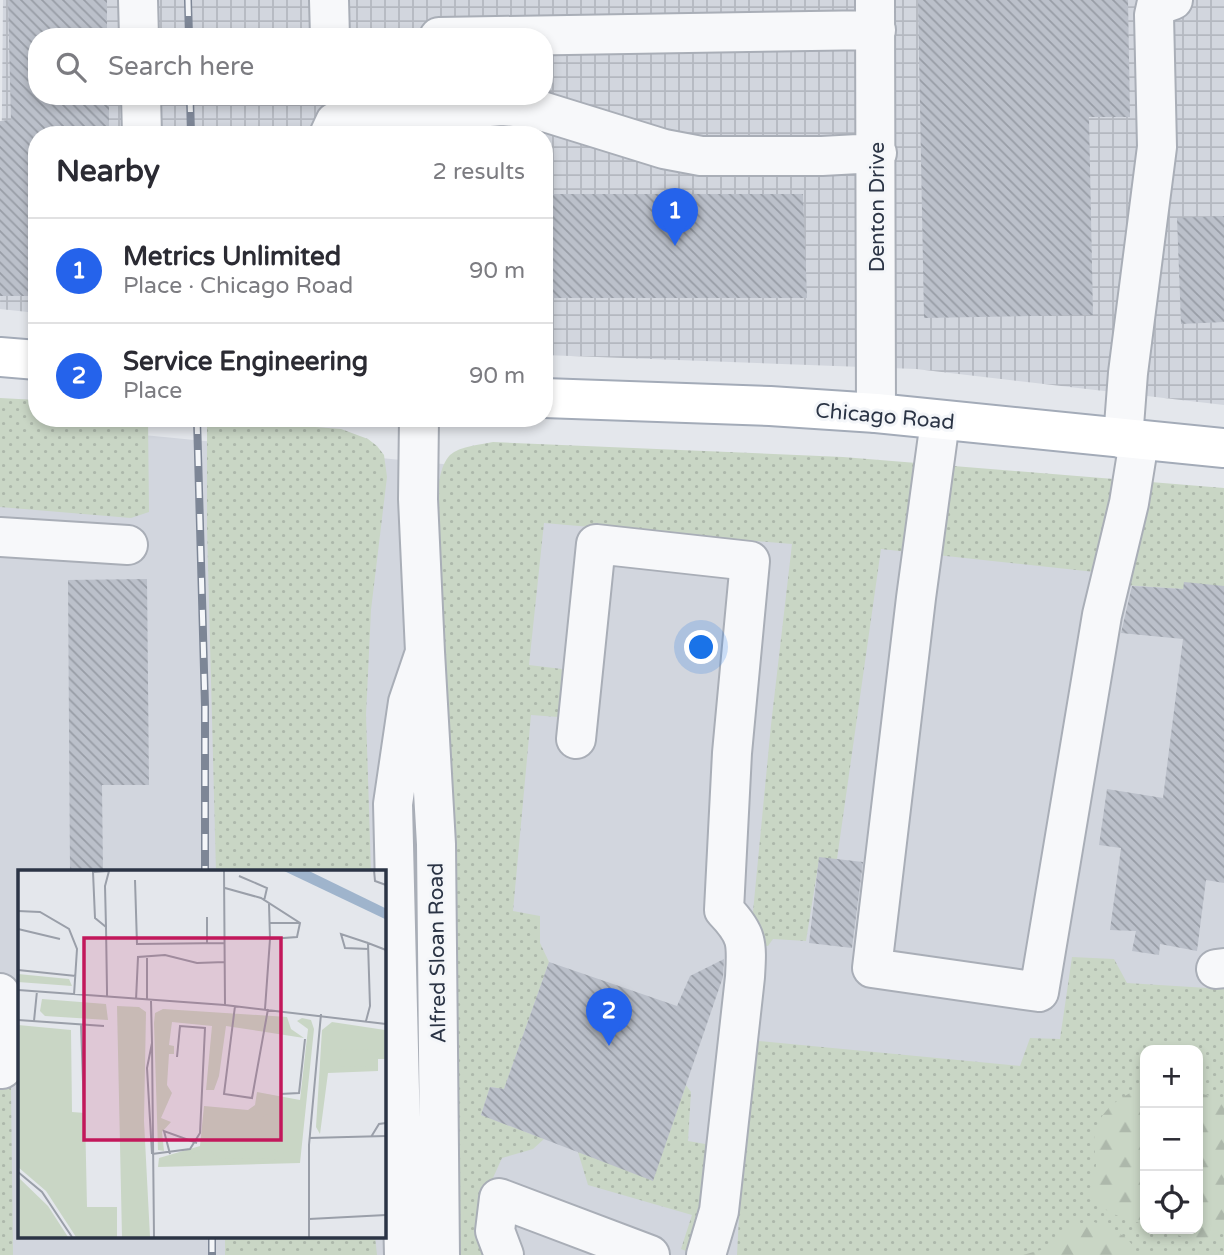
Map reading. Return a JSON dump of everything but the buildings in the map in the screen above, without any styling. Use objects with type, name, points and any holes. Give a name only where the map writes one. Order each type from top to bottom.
[{"type":"main road","points":[[0,357],[28,359]]},
{"type":"main road","name":"Chicago Road","points":[[553,398],[770,406],[876,414],[1224,449]]},
{"type":"street","points":[[138,0],[139,28]]},
{"type":"street","points":[[329,0],[330,28]]},
{"type":"street","points":[[940,421],[914,612],[872,968],[1039,992],[1102,615],[1129,503],[1131,440],[1128,373],[1157,147],[1154,15],[1162,2]]},
{"type":"street","points":[[553,30],[765,16],[875,15]]},
{"type":"street","name":"Denton Drive","points":[[875,15],[876,414]]},
{"type":"street","points":[[141,105],[142,126]]},
{"type":"street","points":[[335,126],[345,118],[391,125],[502,106],[535,109],[664,149],[701,156],[877,153]]},
{"type":"street","name":"Alfred Sloan Road","points":[[419,427],[418,499],[436,844],[440,1255]]},
{"type":"street","points":[[0,537],[128,545]]},
{"type":"street","points":[[576,739],[596,544],[750,561],[732,753],[724,910],[741,928],[747,949],[746,977],[719,1211],[706,1255]]},
{"type":"street","name":"Alfred Sloan Road","points":[[404,1255],[393,804],[408,702],[425,652]]},
{"type":"street","points":[[0,993],[2,1069]]},
{"type":"street","points":[[504,1255],[495,1231],[499,1198],[650,1255]]},
{"type":"shaded area","points":[[3,0],[1224,0],[1224,405],[916,369],[553,355],[553,126],[28,126],[28,312],[0,309]]},
{"type":"shaded area","points":[[0,421],[28,424],[28,427],[62,427],[1224,540],[1224,1255],[0,1255]]},
{"type":"green space","points":[[0,398],[28,400],[28,427],[148,427],[149,512],[131,518],[0,507]]},
{"type":"green space","points":[[207,427],[341,429],[368,439],[384,455],[387,477],[371,610],[366,715],[371,870],[216,870]]},
{"type":"green space","points":[[493,442],[843,457],[1224,488],[1224,586],[1183,589],[1124,585],[1123,575],[881,549],[837,859],[819,860],[806,941],[773,939],[768,946],[756,945],[752,922],[792,544],[544,523],[529,665],[562,669],[559,717],[531,715],[513,911],[540,916],[540,943],[549,962],[504,1089],[490,1087],[481,1115],[544,1139],[533,1149],[502,1158],[483,1200],[485,1255],[456,1255],[435,526],[438,489],[445,461],[459,450]]},
{"type":"green space","points":[[1072,957],[1114,959],[1127,983],[1224,989],[1224,1255],[737,1255],[748,1040],[1020,1066],[1030,1038],[1060,1039]]},
{"type":"green space","points":[[686,1085],[691,1092],[688,1141],[711,1145],[704,1217],[694,1243],[686,1251],[681,1249],[692,1215],[588,1185],[578,1152],[653,1180]]},
{"type":"green space","points":[[0,1086],[11,1087],[13,1255],[0,1255]]},
{"type":"green space","points":[[1140,1088],[1140,1223],[1100,1206],[1093,1196],[1092,1188],[1098,1123],[1110,1107]]},
{"type":"green space","points":[[1203,1094],[1224,1099],[1224,1232],[1208,1238],[1174,1234],[1203,1234]]},
{"type":"green space","points":[[1094,1222],[1126,1238],[1137,1255],[1023,1255],[1044,1249],[1058,1233],[1069,1227]]},
{"type":"green space","points":[[225,1238],[375,1238],[377,1255],[225,1255]]},
{"type":"railway","points":[[188,0],[189,28]]},
{"type":"railway","points":[[190,105],[191,126]]},
{"type":"railway","points":[[197,427],[205,706],[205,870]]},
{"type":"railway","points":[[212,1238],[212,1255]]},
{"type":"place","name":"Metrics Unlimited","points":[[675,246]]},
{"type":"place","name":"Service Engineering","points":[[609,1046]]}]
